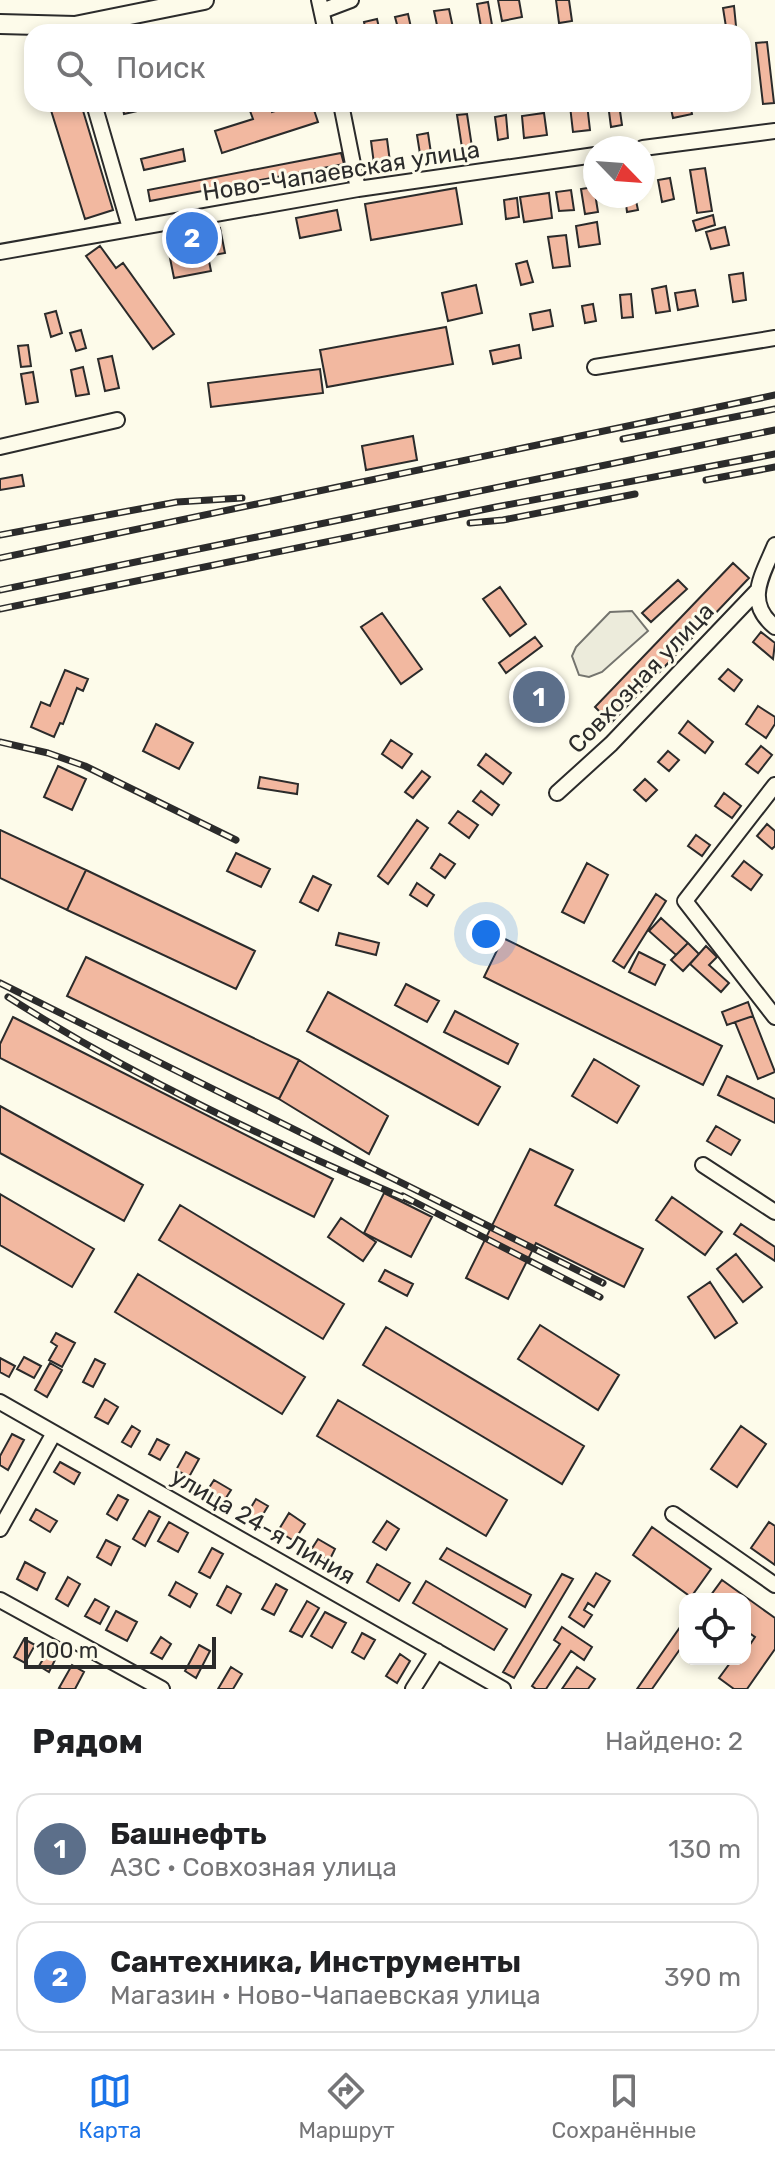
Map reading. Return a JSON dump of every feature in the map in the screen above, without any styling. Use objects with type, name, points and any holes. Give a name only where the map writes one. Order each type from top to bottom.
[{"type":"main road","points":[[98,24],[204,0]]},
{"type":"main road","points":[[0,24],[24,26]]},
{"type":"street","points":[[320,5],[351,0]]},
{"type":"street","points":[[96,112],[130,228]]},
{"type":"street","points":[[343,112],[358,189]]},
{"type":"street","points":[[655,146],[775,131]]},
{"type":"street","name":"Ново-Чапаевская улица","points":[[0,252],[358,189],[583,157]]},
{"type":"street","points":[[595,367],[775,338]]},
{"type":"street","points":[[0,447],[117,420]]},
{"type":"street","points":[[775,545],[756,592],[762,616],[775,627]]},
{"type":"street","name":"Совхозная улица","points":[[557,793],[611,744],[756,592]]},
{"type":"street","points":[[775,785],[685,901],[775,1017]]},
{"type":"street","points":[[703,1165],[775,1212]]},
{"type":"street","name":"улица 24-я Линия","points":[[0,1402],[503,1689]]},
{"type":"street","points":[[0,1529],[54,1433]]},
{"type":"street","points":[[673,1514],[775,1585]]},
{"type":"street","points":[[0,1600],[162,1689]]},
{"type":"street","points":[[413,1689],[437,1651]]},
{"type":"shaded area","points":[[632,611],[648,631],[602,672],[589,677],[579,675],[572,656],[576,647],[610,612]]},
{"type":"building","points":[[498,0],[519,0],[522,17],[502,21]]},
{"type":"building","points":[[556,0],[569,0],[572,21],[559,23]]},
{"type":"building","points":[[488,2],[492,24],[480,24],[477,4]]},
{"type":"building","points":[[734,6],[736,24],[726,24],[723,8]]},
{"type":"building","points":[[449,9],[452,24],[437,24],[434,11]]},
{"type":"building","points":[[408,14],[410,24],[397,24],[395,17]]},
{"type":"building","points":[[377,19],[378,24],[364,24]]},
{"type":"building","points":[[767,42],[774,103],[763,104],[756,43]]},
{"type":"building","points":[[52,112],[83,112],[113,210],[85,219]]},
{"type":"building","points":[[250,112],[315,112],[318,122],[222,153],[215,131],[253,119]]},
{"type":"building","points":[[571,112],[588,112],[590,130],[573,132]]},
{"type":"building","points":[[609,112],[620,112],[622,125],[611,127]]},
{"type":"building","points":[[672,112],[692,112],[692,114],[673,118]]},
{"type":"building","points":[[544,113],[547,135],[524,138],[522,116]]},
{"type":"building","points":[[467,114],[472,147],[462,148],[457,115]]},
{"type":"building","points":[[506,115],[508,138],[498,140],[495,117]]},
{"type":"building","points":[[428,133],[431,153],[420,154],[417,135]]},
{"type":"building","points":[[387,139],[390,162],[374,164],[371,141]]},
{"type":"building","points":[[183,149],[185,161],[144,170],[141,159]]},
{"type":"building","points":[[341,153],[344,164],[150,201],[148,190]]},
{"type":"building","points":[[705,168],[712,211],[697,213],[690,170]]},
{"type":"building","points":[[670,178],[674,199],[662,202],[658,180]]},
{"type":"building","points":[[456,188],[462,224],[371,240],[365,204]]},
{"type":"building","points":[[571,190],[574,210],[559,211],[556,192]]},
{"type":"building","points":[[549,193],[552,218],[524,222],[520,197]]},
{"type":"building","points":[[517,198],[519,217],[506,219],[504,200]]},
{"type":"building","points":[[584,208],[597,208],[598,212],[585,214]]},
{"type":"building","points":[[337,210],[341,230],[300,238],[296,218]]},
{"type":"building","points":[[713,215],[715,225],[696,231],[693,221]]},
{"type":"building","points":[[597,222],[600,244],[579,247],[576,226]]},
{"type":"building","points":[[725,227],[729,245],[711,249],[706,232]]},
{"type":"building","points":[[220,228],[225,253],[208,256],[211,271],[174,278],[166,238]]},
{"type":"building","points":[[566,235],[570,266],[553,268],[548,237]]},
{"type":"building","points":[[100,246],[116,268],[123,263],[174,334],[153,349],[86,256]]},
{"type":"building","points":[[527,261],[533,282],[521,285],[516,264]]},
{"type":"building","points":[[743,273],[746,300],[733,302],[729,275]]},
{"type":"building","points":[[476,285],[482,313],[448,321],[442,293]]},
{"type":"building","points":[[666,286],[670,311],[656,313],[652,289]]},
{"type":"building","points":[[695,290],[698,306],[678,310],[675,293]]},
{"type":"building","points":[[631,294],[633,317],[622,318],[620,295]]},
{"type":"building","points":[[593,304],[596,321],[585,323],[582,306]]},
{"type":"building","points":[[550,310],[553,326],[533,330],[530,314]]},
{"type":"building","points":[[56,311],[62,333],[51,337],[45,314]]},
{"type":"building","points":[[446,327],[453,364],[327,387],[320,350]]},
{"type":"building","points":[[81,330],[86,348],[76,351],[70,333]]},
{"type":"building","points":[[28,345],[31,366],[21,367],[18,346]]},
{"type":"building","points":[[519,345],[521,358],[493,364],[490,351]]},
{"type":"building","points":[[112,356],[119,388],[105,391],[98,359]]},
{"type":"building","points":[[83,367],[89,394],[76,396],[71,370]]},
{"type":"building","points":[[320,369],[323,393],[211,407],[208,383]]},
{"type":"building","points":[[33,372],[38,402],[26,404],[21,374]]},
{"type":"building","points":[[413,436],[417,460],[366,470],[362,446]]},
{"type":"building","points":[[22,475],[24,486],[0,490],[0,479]]},
{"type":"building","points":[[733,563],[749,578],[611,723],[595,707]]},
{"type":"building","points":[[678,580],[687,589],[651,622],[642,613]]},
{"type":"building","points":[[500,587],[526,624],[510,636],[483,599]]},
{"type":"building","points":[[382,613],[422,669],[401,684],[361,627]]},
{"type":"building","points":[[761,632],[775,643],[773,659],[753,642]]},
{"type":"building","points":[[535,637],[542,646],[506,673],[499,663]]},
{"type":"building","points":[[728,669],[742,680],[734,691],[719,679]]},
{"type":"building","points":[[65,670],[88,679],[83,691],[77,688],[63,724],[60,723],[54,737],[31,727],[41,702],[50,706]]},
{"type":"building","points":[[551,672],[559,684],[527,706],[519,693]]},
{"type":"building","points":[[758,706],[775,717],[775,724],[766,738],[746,724]]},
{"type":"building","points":[[688,721],[713,742],[705,753],[679,733]]},
{"type":"building","points":[[156,724],[193,743],[179,769],[143,751]]},
{"type":"building","points":[[391,740],[412,754],[402,768],[382,754]]},
{"type":"building","points":[[761,746],[772,755],[758,773],[746,764]]},
{"type":"building","points":[[668,751],[679,760],[669,771],[658,762]]},
{"type":"building","points":[[486,754],[511,773],[503,784],[478,765]]},
{"type":"building","points":[[58,766],[86,779],[72,810],[44,797]]},
{"type":"building","points":[[422,771],[430,777],[413,798],[405,792]]},
{"type":"building","points":[[260,777],[298,784],[297,794],[258,788]]},
{"type":"building","points":[[645,779],[657,790],[646,801],[634,790]]},
{"type":"building","points":[[481,791],[499,805],[492,815],[473,801]]},
{"type":"building","points":[[724,793],[741,806],[732,818],[715,806]]},
{"type":"building","points":[[458,811],[478,825],[469,838],[449,823]]},
{"type":"building","points":[[417,820],[428,828],[388,884],[378,876]]},
{"type":"building","points":[[767,824],[775,831],[775,846],[772,849],[757,836]]},
{"type":"building","points":[[0,830],[86,870],[67,910],[0,878]]},
{"type":"building","points":[[696,835],[710,845],[702,856],[688,846]]},
{"type":"building","points":[[236,853],[270,869],[261,887],[227,871]]},
{"type":"building","points":[[440,854],[455,864],[445,878],[431,868]]},
{"type":"building","points":[[744,861],[762,875],[751,890],[732,876]]},
{"type":"building","points":[[587,863],[608,875],[584,923],[562,912]]},
{"type":"building","points":[[86,870],[255,951],[236,989],[67,910]]},
{"type":"building","points":[[313,876],[331,885],[318,911],[300,902]]},
{"type":"building","points":[[417,883],[434,895],[427,906],[410,895]]},
{"type":"building","points":[[656,894],[666,901],[624,968],[613,961]]},
{"type":"building","points":[[661,918],[688,943],[676,955],[649,931]]},
{"type":"building","points":[[339,933],[379,943],[376,955],[336,945]]},
{"type":"building","points":[[503,938],[722,1046],[703,1085],[484,977]]},
{"type":"building","points":[[688,943],[699,954],[683,971],[671,960]]},
{"type":"building","points":[[706,946],[717,957],[709,965],[729,983],[721,992],[690,964]]},
{"type":"building","points":[[639,952],[665,965],[655,985],[629,972]]},
{"type":"building","points":[[86,957],[299,1060],[279,1099],[67,996]]},
{"type":"building","points":[[406,984],[439,1001],[427,1022],[395,1005]]},
{"type":"building","points":[[328,992],[500,1087],[478,1125],[307,1031]]},
{"type":"building","points":[[748,1002],[753,1016],[727,1025],[722,1012]]},
{"type":"building","points":[[455,1011],[518,1044],[508,1064],[444,1032]]},
{"type":"building","points":[[753,1016],[775,1072],[758,1079],[735,1022]]},
{"type":"building","points":[[13,1017],[333,1179],[314,1217],[0,1058],[0,1044]]},
{"type":"building","points":[[594,1059],[639,1086],[617,1123],[572,1096]]},
{"type":"building","points":[[299,1060],[388,1116],[369,1154],[279,1099]]},
{"type":"building","points":[[727,1076],[775,1099],[775,1123],[718,1095]]},
{"type":"building","points":[[0,1106],[143,1185],[124,1221],[0,1153]]},
{"type":"building","points":[[716,1126],[740,1140],[731,1155],[707,1141]]},
{"type":"building","points":[[530,1149],[573,1170],[555,1205],[643,1249],[624,1287],[536,1243],[508,1299],[466,1278]]},
{"type":"building","points":[[384,1193],[432,1217],[411,1257],[364,1233]]},
{"type":"building","points":[[0,1194],[94,1249],[72,1287],[0,1245]]},
{"type":"building","points":[[672,1197],[722,1232],[705,1255],[656,1220]]},
{"type":"building","points":[[180,1205],[344,1304],[323,1339],[159,1240]]},
{"type":"building","points":[[341,1218],[376,1242],[363,1261],[328,1237]]},
{"type":"building","points":[[741,1224],[775,1247],[775,1261],[734,1234]]},
{"type":"building","points":[[736,1254],[762,1287],[743,1302],[717,1269]]},
{"type":"building","points":[[385,1270],[413,1284],[407,1296],[379,1281]]},
{"type":"building","points":[[138,1274],[305,1377],[282,1414],[115,1312]]},
{"type":"building","points":[[710,1282],[737,1323],[715,1338],[688,1297]]},
{"type":"building","points":[[540,1325],[619,1375],[598,1410],[518,1359]]},
{"type":"building","points":[[386,1327],[584,1446],[562,1484],[363,1365]]},
{"type":"building","points":[[56,1333],[75,1343],[62,1367],[49,1360],[57,1346],[51,1342]]},
{"type":"building","points":[[24,1357],[41,1366],[34,1378],[17,1369]]},
{"type":"building","points":[[0,1358],[15,1366],[9,1377],[0,1372]]},
{"type":"building","points":[[95,1359],[105,1364],[93,1387],[83,1382]]},
{"type":"building","points":[[50,1363],[62,1370],[47,1397],[35,1390]]},
{"type":"building","points":[[105,1399],[118,1407],[108,1424],[95,1417]]},
{"type":"building","points":[[338,1400],[507,1500],[486,1536],[317,1436]]},
{"type":"building","points":[[132,1426],[140,1431],[131,1447],[122,1442]]},
{"type":"building","points":[[741,1426],[766,1444],[737,1487],[711,1469]]},
{"type":"building","points":[[12,1434],[24,1440],[8,1470],[0,1465],[0,1456]]},
{"type":"building","points":[[157,1439],[169,1445],[160,1460],[149,1454]]},
{"type":"building","points":[[186,1452],[199,1459],[189,1477],[176,1470]]},
{"type":"building","points":[[60,1462],[80,1473],[74,1484],[54,1472]]},
{"type":"building","points":[[214,1480],[231,1490],[224,1501],[207,1491]]},
{"type":"building","points":[[118,1495],[128,1500],[117,1520],[107,1514]]},
{"type":"building","points":[[256,1499],[268,1506],[259,1521],[247,1514]]},
{"type":"building","points":[[36,1509],[57,1521],[50,1532],[30,1520]]},
{"type":"building","points":[[149,1511],[160,1517],[145,1546],[133,1539]]},
{"type":"building","points":[[289,1513],[305,1524],[294,1541],[278,1531]]},
{"type":"building","points":[[387,1521],[399,1529],[386,1550],[373,1542]]},
{"type":"building","points":[[169,1522],[188,1533],[178,1552],[158,1541]]},
{"type":"building","points":[[769,1522],[775,1526],[775,1565],[751,1548]]},
{"type":"building","points":[[652,1527],[711,1569],[694,1593],[685,1593],[633,1555]]},
{"type":"building","points":[[318,1539],[335,1549],[329,1561],[311,1550]]},
{"type":"building","points":[[106,1540],[120,1547],[111,1565],[97,1557]]},
{"type":"building","points":[[212,1548],[223,1554],[210,1578],[199,1572]]},
{"type":"building","points":[[447,1548],[531,1595],[525,1607],[440,1559]]},
{"type":"building","points":[[25,1562],[45,1573],[37,1590],[17,1579]]},
{"type":"building","points":[[377,1564],[410,1583],[399,1601],[367,1582]]},
{"type":"building","points":[[596,1573],[610,1581],[594,1607],[588,1603],[584,1610],[592,1615],[584,1627],[569,1617]]},
{"type":"building","points":[[562,1574],[573,1579],[514,1678],[503,1672]]},
{"type":"building","points":[[68,1577],[80,1584],[68,1606],[56,1599]]},
{"type":"building","points":[[722,1580],[740,1593],[712,1593]]},
{"type":"building","points":[[426,1581],[507,1629],[494,1650],[413,1603]]},
{"type":"building","points":[[176,1582],[197,1594],[190,1607],[169,1595]]},
{"type":"building","points":[[276,1584],[287,1590],[274,1615],[262,1609]]},
{"type":"building","points":[[227,1586],[241,1594],[231,1613],[217,1605]]},
{"type":"building","points":[[95,1599],[109,1607],[100,1624],[85,1616]]},
{"type":"building","points":[[307,1601],[319,1608],[302,1637],[290,1631]]},
{"type":"building","points":[[751,1601],[775,1618],[775,1649],[747,1689],[734,1689],[719,1678],[729,1665],[751,1665],[751,1643],[755,1637],[751,1634]]},
{"type":"building","points":[[116,1611],[137,1622],[127,1641],[106,1630]]},
{"type":"building","points":[[325,1612],[346,1623],[332,1648],[311,1636]]},
{"type":"building","points":[[562,1627],[592,1647],[584,1660],[571,1651],[546,1689],[536,1689],[532,1686],[560,1644],[554,1640]]},
{"type":"building","points":[[679,1629],[679,1651],[652,1689],[637,1689]]},
{"type":"building","points":[[362,1633],[375,1640],[364,1659],[352,1652]]},
{"type":"building","points":[[161,1637],[171,1644],[162,1659],[151,1653]]},
{"type":"building","points":[[24,1639],[35,1645],[25,1663],[14,1657]]},
{"type":"building","points":[[199,1645],[210,1651],[196,1678],[185,1671]]},
{"type":"building","points":[[48,1651],[57,1656],[49,1672],[39,1666]]},
{"type":"building","points":[[400,1654],[410,1661],[397,1683],[386,1676]]},
{"type":"building","points":[[72,1665],[84,1672],[75,1689],[59,1688]]},
{"type":"building","points":[[231,1667],[242,1674],[233,1689],[218,1689]]},
{"type":"building","points":[[577,1667],[595,1679],[588,1689],[562,1689]]},
{"type":"railway","points":[[0,558],[775,395]]},
{"type":"railway","points":[[623,439],[775,409]]},
{"type":"railway","points":[[0,590],[775,430]]},
{"type":"railway","points":[[0,609],[496,507],[775,454]]},
{"type":"railway","points":[[706,480],[775,467]]},
{"type":"railway","points":[[470,523],[503,520],[635,494]]},
{"type":"railway","points":[[0,535],[177,502],[242,498]]},
{"type":"railway","points":[[0,742],[48,753],[85,766],[236,840]]},
{"type":"railway","points":[[0,983],[603,1283]]},
{"type":"railway","points":[[8,997],[155,1082],[307,1156],[411,1201]]},
{"type":"railway","points":[[403,1196],[600,1297]]},
{"type":"place","name":"Сантехника, Инструменты","points":[[192,238]]},
{"type":"place","name":"Башнефть","points":[[539,697]]}]
